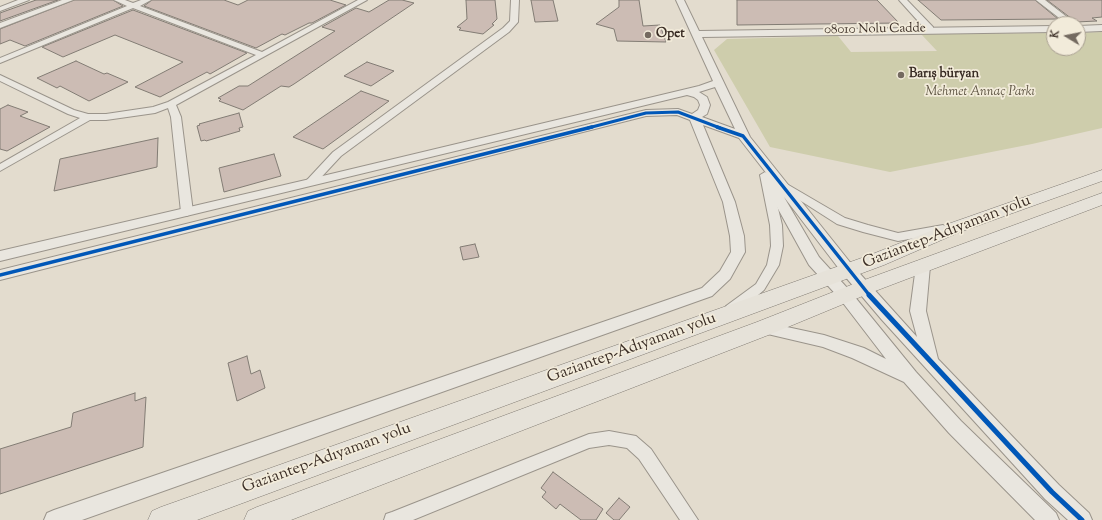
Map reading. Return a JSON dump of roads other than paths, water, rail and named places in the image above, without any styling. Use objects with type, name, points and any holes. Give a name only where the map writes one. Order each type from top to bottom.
[{"type":"highway","name":"Gaziantep-Adıyaman yolu","points":[[161,520],[828,278],[877,260],[954,228],[1102,175]]},
{"type":"highway","name":"Gaziantep-Adıyaman yolu","points":[[257,520],[1102,198]]},
{"type":"street","points":[[0,9],[25,0]]},
{"type":"street","points":[[0,26],[69,0]]},
{"type":"street","points":[[118,0],[134,5],[232,45],[263,55]]},
{"type":"street","points":[[0,60],[147,0]]},
{"type":"street","points":[[0,78],[71,112],[88,117],[155,110],[171,104],[362,0]]},
{"type":"street","points":[[310,183],[337,154],[506,30],[514,22],[515,0]]},
{"type":"street","points":[[680,0],[743,136],[814,261],[828,278],[854,292],[931,362],[1052,492],[1082,520]]},
{"type":"street","points":[[903,0],[930,29]]},
{"type":"street","points":[[1040,0],[1061,16]]},
{"type":"street","points":[[1086,29],[1102,28]]},
{"type":"street","name":"08010 Nolu Cadde","points":[[696,34],[930,29],[1046,29]]},
{"type":"street","points":[[0,256],[310,183],[718,82]]},
{"type":"street","points":[[686,91],[698,95],[703,99],[705,105],[703,112],[694,117]]},
{"type":"street","points":[[171,104],[176,117],[187,212]]},
{"type":"street","points":[[0,275],[646,113],[678,112],[743,136],[848,270],[854,292],[910,377],[955,427],[1049,520]]},
{"type":"street","points":[[0,168],[88,117]]},
{"type":"street","points":[[54,520],[707,292],[725,275],[738,252],[737,236],[729,202],[694,117]]},
{"type":"street","points":[[724,315],[760,287],[773,265],[777,246],[776,224],[765,175]]},
{"type":"street","points":[[780,182],[841,221],[866,229],[898,237],[954,228]]},
{"type":"street","points":[[923,266],[918,311],[931,362]]},
{"type":"street","points":[[764,328],[824,341],[858,353],[910,377]]},
{"type":"street","points":[[392,520],[589,441],[609,438],[631,441],[645,454],[690,520]]},
{"type":"place","name":"Opet","points":[[648,35]]},
{"type":"place","name":"Barış büryan","points":[[901,75]]},
{"type":"park label","name":"Mehmet Annaç Parkı","points":[[980,93]]}]
